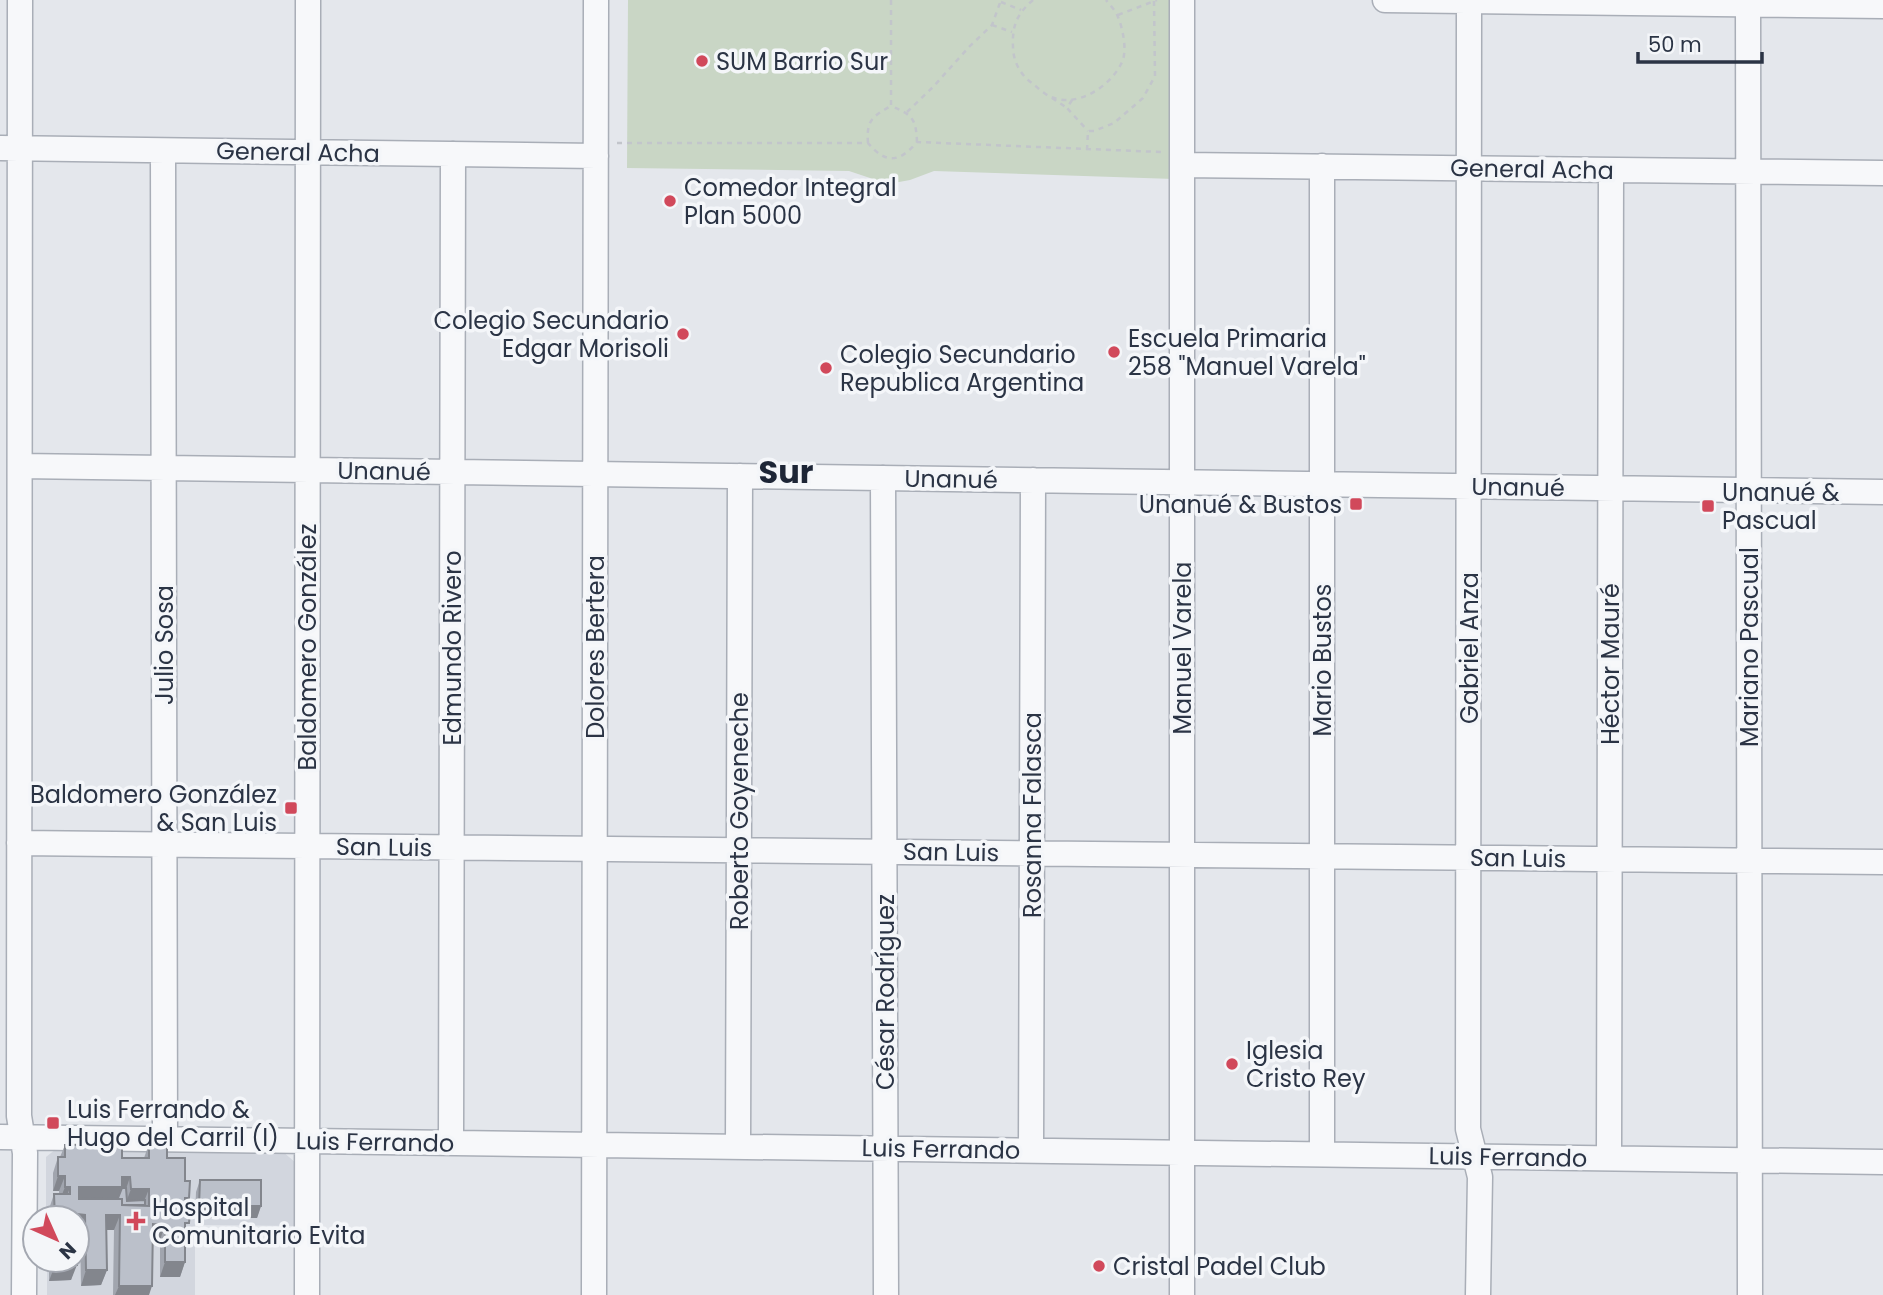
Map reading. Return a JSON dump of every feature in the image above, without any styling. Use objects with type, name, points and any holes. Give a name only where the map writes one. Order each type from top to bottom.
[{"type":"street","points":[[20,0],[10,149],[20,466],[19,1121],[11,1137],[25,1153],[24,1295]]},
{"type":"street","name":"Baldomero González","points":[[307,1295],[308,0]]},
{"type":"street","name":"Dolores Bertera","points":[[594,1295],[596,0]]},
{"type":"street","name":"Manuel Varela","points":[[1182,0],[1172,158],[1182,482],[1182,1295]]},
{"type":"street","points":[[1385,0],[1748,2],[1883,6]]},
{"type":"street","name":"Gabriel Anza","points":[[1469,1],[1468,1129],[1481,1184],[1478,1295]]},
{"type":"street","name":"Mariano Pascual","points":[[1748,2],[1750,1295]]},
{"type":"street","name":"General Acha","points":[[10,149],[453,154],[596,149]]},
{"type":"street","name":"Julio Sosa","points":[[163,150],[165,1139]]},
{"type":"street","name":"Edmundo Rivero","points":[[451,1142],[453,154]]},
{"type":"street","name":"General Acha","points":[[1172,158],[1322,166],[1883,173]]},
{"type":"street","name":"Mario Bustos","points":[[1322,166],[1322,1154]]},
{"type":"street","name":"Héctor Mauré","points":[[1609,1158],[1611,170]]},
{"type":"street","name":"Unanué","points":[[20,466],[1883,492]]},
{"type":"street","name":"Roberto Goyeneche","points":[[738,1146],[740,476]]},
{"type":"street","name":"César Rodríguez","points":[[883,478],[886,1295]]},
{"type":"street","name":"Rosanna Falasca","points":[[1031,1150],[1033,480]]},
{"type":"street","name":"San Luis","points":[[19,843],[1883,862]]},
{"type":"street","name":"Luis Ferrando","points":[[11,1137],[1883,1162]]},
{"type":"path","points":[[891,0],[891,106]]},
{"type":"path","points":[[1033,0],[1021,10],[1012,32],[1013,58],[1026,79],[1067,108],[1088,131],[1087,150]]},
{"type":"path","points":[[1050,97],[1072,100],[1090,95],[1107,83],[1123,63],[1124,37],[1118,15],[1105,0]]},
{"type":"path","points":[[1088,131],[1114,123],[1143,98],[1155,76],[1156,0],[1118,15]]},
{"type":"path","points":[[907,112],[992,25],[1001,1],[1021,10]]},
{"type":"path","points":[[992,25],[1012,32]]},
{"type":"path","points":[[1067,108],[1072,100]]},
{"type":"path","points":[[891,106],[907,112],[916,124],[917,142],[906,155],[890,159],[878,155],[868,143],[866,128],[875,115],[891,106]]},
{"type":"path","points":[[917,142],[1087,150],[1172,158]]},
{"type":"path","points":[[596,149],[868,143]]},
{"type":"shaded area","name":"Hospital Comunitario Evita","points":[[56,1149],[282,1151],[296,1163],[297,1226],[195,1225],[195,1295],[47,1295],[47,1274],[91,1274],[91,1204],[46,1204],[46,1157]]},
{"type":"green space","points":[[628,0],[1175,0],[1174,179],[934,171],[910,180],[888,184],[849,171],[627,168]]},
{"type":"building","points":[[122,1144],[122,1158],[149,1158],[149,1144],[167,1144],[167,1158],[185,1158],[185,1181],[190,1181],[189,1198],[185,1198],[185,1211],[190,1212],[189,1223],[185,1223],[185,1262],[165,1262],[165,1225],[153,1224],[152,1286],[119,1286],[120,1215],[106,1215],[107,1270],[91,1270],[91,1204],[54,1204],[54,1194],[70,1194],[70,1187],[65,1187],[65,1176],[58,1176],[58,1157],[65,1157],[65,1145]],"holes":[[[122,1177],[130,1177],[131,1189],[149,1189],[149,1206],[122,1205],[122,1199],[79,1199],[79,1187],[122,1187]]]},
{"type":"building","points":[[200,1180],[261,1180],[261,1206],[199,1206]]},
{"type":"building","points":[[122,1188],[126,1188],[127,1201],[145,1200],[145,1205],[122,1205],[122,1199],[79,1199],[118,1198]]},
{"type":"place","name":"SUM Barrio Sur","points":[[702,61]]},
{"type":"place","name":"Comedor Integral Plan 5000","points":[[670,201]]},
{"type":"place","name":"Colegio Secundario Edgar Morisoli","points":[[683,334]]},
{"type":"place","name":"Escuela Primaria 258 \"Manuel Varela\"","points":[[1114,352]]},
{"type":"place","name":"Colegio Secundario Republica Argentina","points":[[826,368]]},
{"type":"place","name":"Unanué & Bustos","points":[[1356,504]]},
{"type":"place","name":"Unanué & Pascual","points":[[1708,506]]},
{"type":"place","name":"Baldomero González & San Luis","points":[[291,808]]},
{"type":"place","name":"Iglesia Cristo Rey","points":[[1232,1064]]},
{"type":"place","name":"Luis Ferrando & Hugo del Carril (I)","points":[[53,1123]]},
{"type":"place","name":"Hospital Comunitario Evita","points":[[136,1221]]},
{"type":"place","name":"Cristal Padel Club","points":[[1099,1266]]},
{"type":"district","name":"Sur","points":[[786,471]]}]
